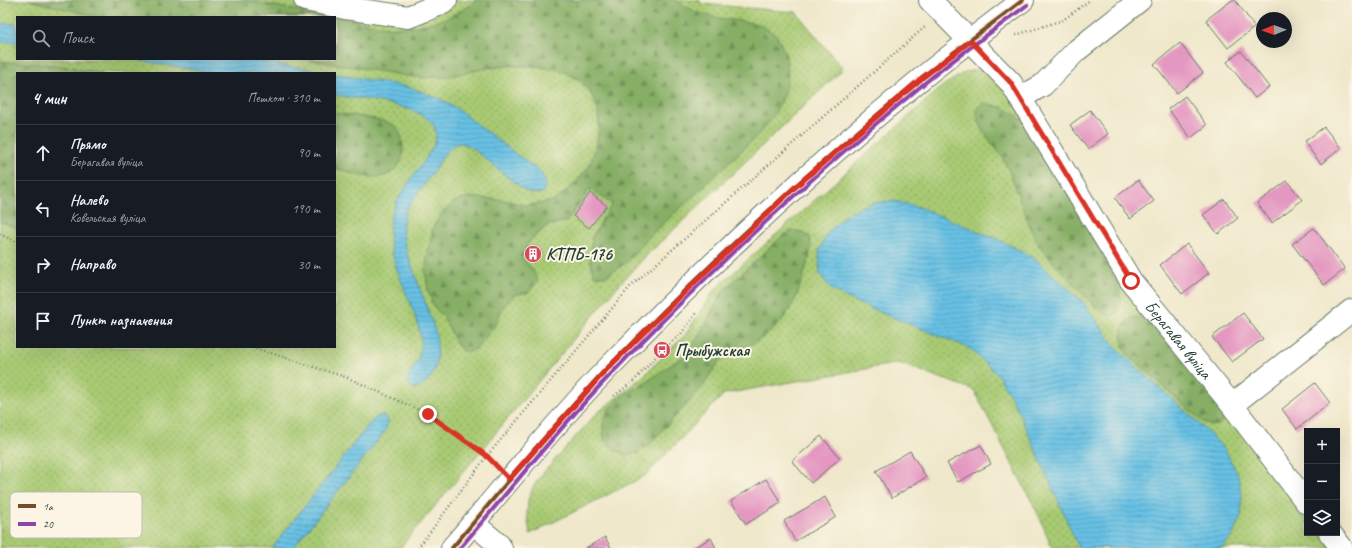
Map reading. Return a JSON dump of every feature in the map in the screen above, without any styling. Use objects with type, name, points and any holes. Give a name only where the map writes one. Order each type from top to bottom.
[{"type":"street","points":[[305,0],[345,8],[408,17],[443,3],[446,0]]},
{"type":"street","points":[[452,548],[509,479],[604,372],[662,314],[789,193],[923,77],[977,48],[1023,0]]},
{"type":"street","points":[[1020,98],[1043,85],[1076,51],[1140,0]]},
{"type":"street","name":"Берагавая вуліца","points":[[936,6],[1011,83],[1131,281],[1232,406],[1305,500]]},
{"type":"street","points":[[1232,406],[1352,310]]},
{"type":"street","points":[[474,523],[501,548]]},
{"type":"street","points":[[1332,536],[1342,548]]},
{"type":"path","points":[[977,48],[1064,20],[1090,0]]},
{"type":"path","points":[[418,548],[487,456],[630,286],[936,6]]},
{"type":"path","points":[[0,234],[16,242]]},
{"type":"path","points":[[610,399],[634,381],[662,350],[681,334],[701,306]]},
{"type":"path","points":[[255,348],[348,378],[428,414],[487,456],[509,479]]},
{"type":"green space","points":[[0,0],[310,0],[408,17],[446,0],[699,0],[702,4],[796,12],[843,69],[648,254],[618,286],[400,548],[0,548]]},
{"type":"green space","points":[[28,0],[244,0],[329,16],[94,16]]},
{"type":"green space","points":[[476,0],[675,0],[696,12],[718,18],[762,25],[777,36],[786,55],[788,75],[785,94],[774,115],[756,137],[646,240],[627,262],[607,276],[594,276],[590,258],[592,237],[612,204],[590,189],[567,221],[549,225],[529,241],[522,258],[534,272],[538,281],[529,292],[514,295],[504,306],[494,327],[478,347],[470,352],[462,351],[456,343],[444,318],[434,307],[428,291],[425,270],[433,227],[442,213],[454,202],[468,197],[504,200],[524,205],[553,201],[568,190],[590,165],[596,146],[599,127],[598,110],[591,93],[579,79],[562,71],[536,66],[488,68],[446,77],[421,78],[309,60],[336,60],[336,17],[392,28],[417,26],[445,19],[466,8]]},
{"type":"green space","points":[[0,61],[57,65],[96,72],[16,72],[16,228],[0,222]]},
{"type":"green space","points":[[988,70],[1000,76],[1123,285],[1304,503],[1304,536],[1329,536],[1338,548],[1052,548],[1039,516],[974,390],[899,363],[724,394],[645,476],[530,534],[527,514],[528,500],[533,487],[542,474],[597,413],[641,378],[685,335],[713,292],[724,281],[944,85],[965,72]]},
{"type":"green space","points":[[985,103],[998,106],[1009,111],[1019,117],[1029,127],[1114,277],[1120,292],[1119,308],[1116,314],[1108,316],[1094,306],[1049,258],[1040,246],[1031,229],[1007,167],[978,120],[978,107]]},
{"type":"green space","points":[[336,113],[384,121],[395,126],[401,135],[403,156],[398,166],[392,172],[385,176],[377,177],[360,175],[336,168]]},
{"type":"green space","points":[[792,231],[802,232],[810,237],[811,246],[809,259],[796,298],[785,317],[772,331],[754,343],[734,350],[720,360],[704,385],[650,444],[638,453],[626,455],[613,449],[604,439],[603,423],[609,408],[622,396],[684,356],[696,340],[723,291],[782,236]]},
{"type":"green space","points":[[1133,317],[1144,317],[1151,321],[1225,413],[1220,424],[1211,425],[1203,422],[1128,355],[1123,344],[1122,331],[1125,323]]},
{"type":"water","points":[[0,24],[16,24],[16,42],[0,42]]},
{"type":"water","points":[[139,60],[252,60],[323,72],[206,72]]},
{"type":"water","points":[[336,74],[409,87],[440,99],[457,109],[537,170],[545,181],[545,187],[542,193],[530,193],[524,190],[471,147],[459,143],[448,150],[406,210],[404,215],[403,234],[406,250],[434,327],[437,344],[434,370],[425,384],[417,389],[408,384],[408,376],[419,355],[421,348],[421,337],[394,261],[389,232],[391,217],[397,202],[405,187],[425,160],[436,138],[434,126],[417,112],[374,101],[336,95]]},
{"type":"water","points":[[893,201],[919,207],[1004,242],[1035,259],[1083,302],[1117,349],[1206,430],[1225,450],[1237,473],[1242,494],[1241,516],[1233,535],[1222,548],[1079,548],[1016,406],[998,375],[969,348],[855,302],[832,290],[820,274],[819,251],[828,232],[849,212],[872,203]]},
{"type":"water","points":[[383,415],[388,421],[386,430],[293,548],[272,548],[370,423],[378,416]]},
{"type":"building","points":[[1232,0],[1235,0],[1255,27],[1228,48],[1206,20]]},
{"type":"building","points":[[1180,43],[1203,73],[1177,93],[1154,64]]},
{"type":"building","points":[[1241,51],[1269,87],[1255,98],[1227,62]]},
{"type":"building","points":[[1185,96],[1207,125],[1191,138],[1168,109]]},
{"type":"building","points":[[1090,110],[1108,134],[1088,149],[1070,125]]},
{"type":"building","points":[[1324,127],[1341,148],[1321,164],[1304,142]]},
{"type":"building","points":[[1138,180],[1154,201],[1130,219],[1115,198]]},
{"type":"building","points":[[1287,181],[1302,200],[1272,223],[1257,203]]},
{"type":"building","points":[[590,193],[607,206],[589,228],[573,216]]},
{"type":"building","points":[[1224,199],[1238,218],[1218,234],[1203,215]]},
{"type":"building","points":[[1314,228],[1345,269],[1324,285],[1292,244]]},
{"type":"building","points":[[1187,244],[1209,273],[1182,294],[1160,265]]},
{"type":"building","name":"КТПБ-176","points":[[533,246],[541,251],[534,263],[526,258]]},
{"type":"building","points":[[1243,313],[1263,339],[1232,362],[1212,337]]},
{"type":"building","points":[[1315,383],[1330,403],[1297,429],[1282,409]]},
{"type":"building","points":[[821,436],[840,458],[811,483],[792,461]]},
{"type":"building","points":[[981,445],[991,464],[958,482],[947,463]]},
{"type":"building","points":[[910,451],[926,477],[892,498],[876,471]]},
{"type":"building","points":[[766,479],[781,503],[746,524],[731,501]]},
{"type":"building","points":[[825,497],[836,517],[795,541],[784,521]]},
{"type":"building","points":[[605,537],[611,548],[586,548]]},
{"type":"building","points":[[711,538],[716,548],[693,548]]},
{"type":"transit line","name":"1а","points":[[452,548],[547,436],[606,370],[720,256],[799,183],[881,112],[947,58],[1023,0]]},
{"type":"transit line","name":"20","points":[[460,548],[590,396],[647,336],[724,261],[803,187],[885,116],[938,72],[1027,5]]},
{"type":"place","name":"КТПБ-176","points":[[533,254]]},
{"type":"place","name":"Прыбужская","points":[[662,350]]},
{"type":"route","points":[[428,414],[487,456],[509,479],[604,372],[794,188],[923,77],[971,41],[1011,83],[1131,281]]}]
